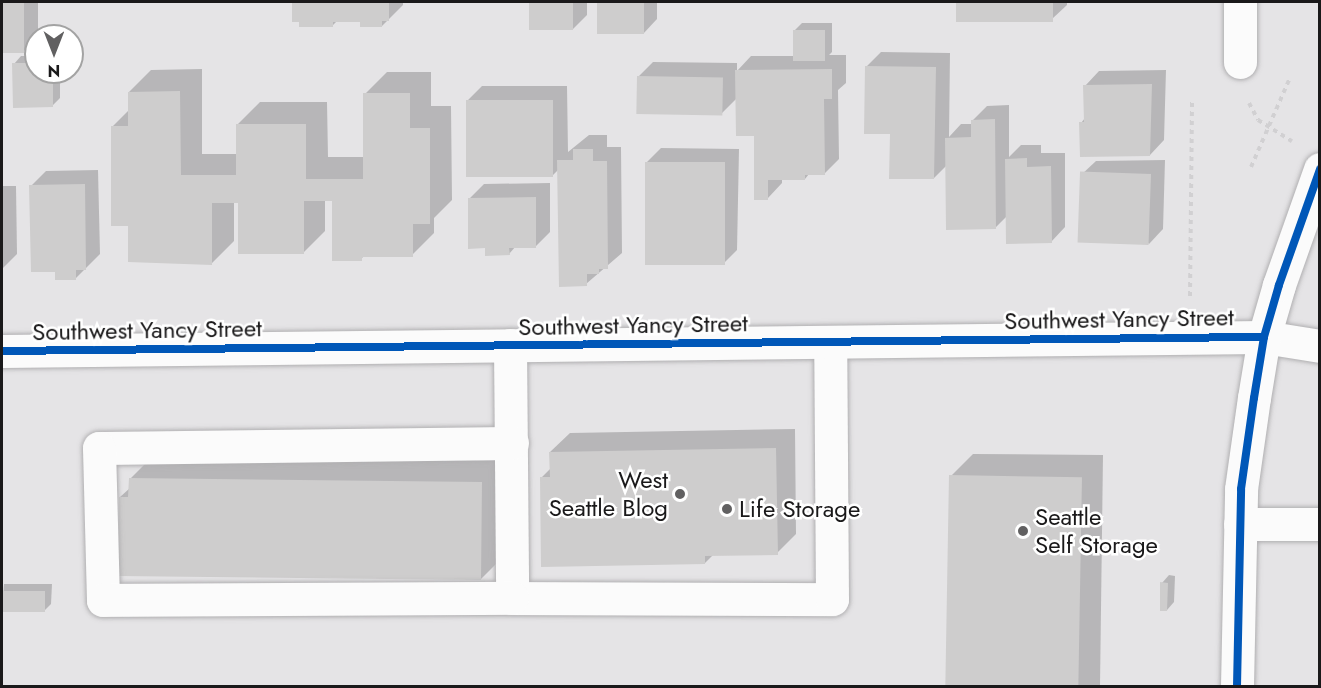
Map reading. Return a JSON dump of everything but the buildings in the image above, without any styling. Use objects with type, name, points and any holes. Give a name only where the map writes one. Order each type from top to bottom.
[{"type":"street","points":[[1240,2],[1240,62]]},
{"type":"street","points":[[1237,687],[1241,489],[1264,337],[1279,285],[1320,169]]},
{"type":"street","name":"Southwest Yancy Street","points":[[2,351],[1264,337],[1320,346]]},
{"type":"street","points":[[512,443],[99,448],[103,600],[832,599],[830,342]]},
{"type":"street","points":[[510,345],[512,598]]},
{"type":"street","points":[[1240,524],[1320,524]]},
{"type":"path","points":[[1251,167],[1289,80]]},
{"type":"path","points":[[1190,303],[1192,100]]},
{"type":"cycle path","points":[[1237,686],[1241,489],[1254,398],[1264,337],[1279,285],[1320,169]]},
{"type":"cycle path","points":[[2,351],[1264,337]]},
{"type":"place","name":"West Seattle Blog","points":[[680,494]]},
{"type":"place","name":"Life Storage","points":[[727,509]]},
{"type":"place","name":"Seattle Self Storage","points":[[1023,531]]}]
